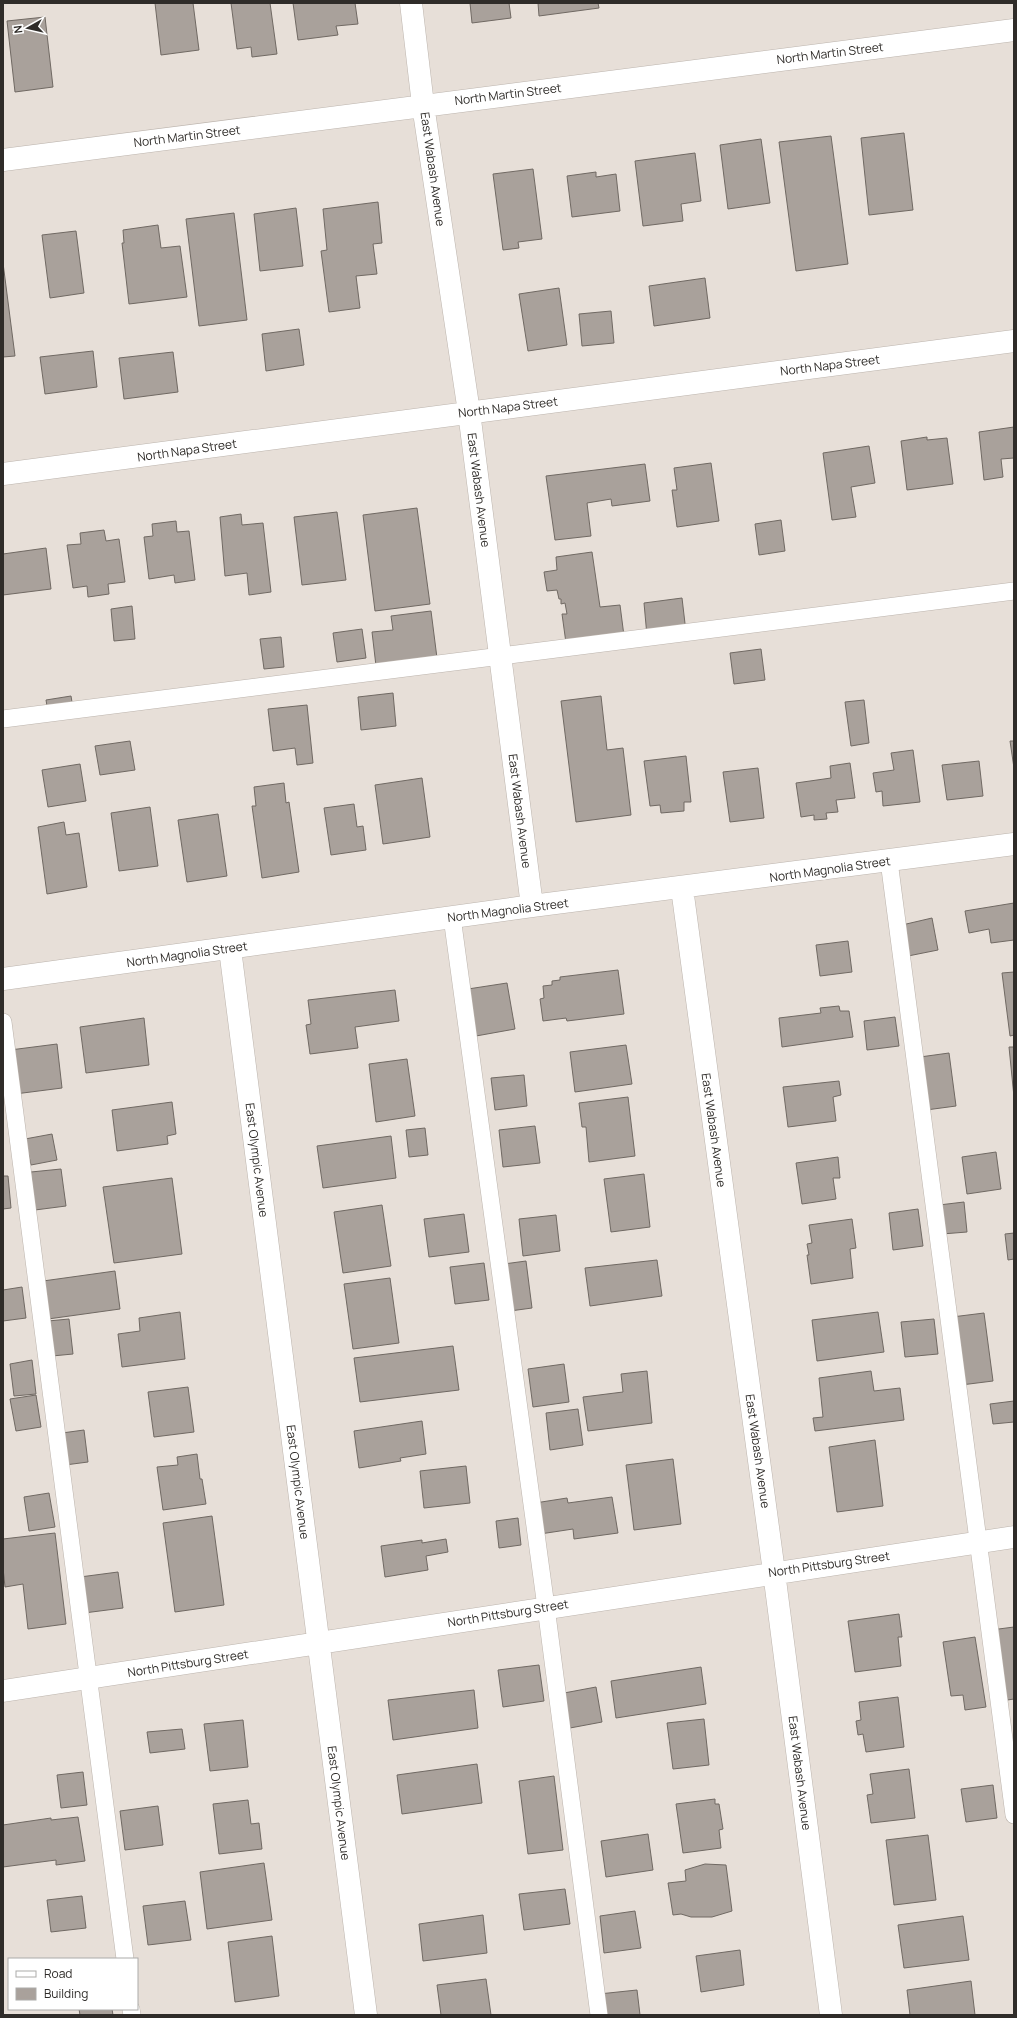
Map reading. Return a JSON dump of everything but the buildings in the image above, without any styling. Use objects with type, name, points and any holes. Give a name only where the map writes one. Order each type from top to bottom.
[{"type":"street","name":"East Wabash Avenue","points":[[411,3],[423,105],[469,412],[532,906]]},
{"type":"street","name":"North Martin Street","points":[[3,160],[1014,30]]},
{"type":"street","name":"North Napa Street","points":[[3,474],[1014,341]]},
{"type":"street","name":"North Magnolia Street","points":[[3,979],[532,906],[682,888],[1014,844]]},
{"type":"street","name":"East Wabash Avenue","points":[[682,888],[774,1572],[831,2015]]},
{"type":"street","name":"East Olympic Avenue","points":[[230,948],[366,2015]]},
{"type":"street","name":"North Pittsburg Street","points":[[3,1691],[1014,1536]]},
{"type":"lane","points":[[3,719],[1014,591]]},
{"type":"lane","points":[[889,861],[1014,1815]]},
{"type":"lane","points":[[452,917],[546,1607],[599,2015]]},
{"type":"lane","points":[[3,1022],[125,1958]]}]
